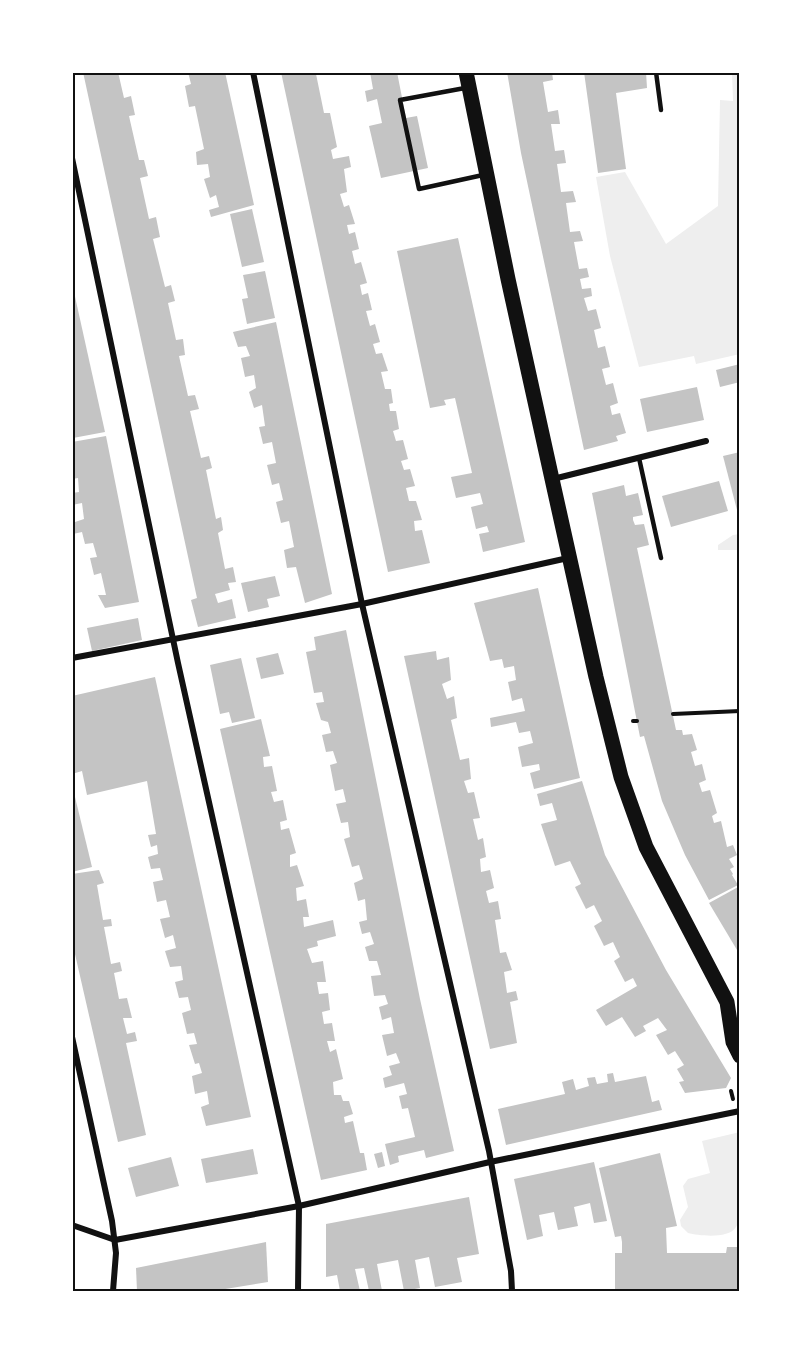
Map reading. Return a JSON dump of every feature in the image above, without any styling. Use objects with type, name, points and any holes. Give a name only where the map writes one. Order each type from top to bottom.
[{"type":"main road","points":[[467,80],[601,699],[630,803],[656,868],[727,1002],[734,1042],[740,1056]]},
{"type":"main road","points":[[727,1002],[740,1013]]},
{"type":"street","points":[[253,72],[362,604],[490,1162],[512,1271],[512,1291]]},
{"type":"street","points":[[72,158],[174,639],[299,1206],[298,1291]]},
{"type":"street","points":[[552,479],[706,441]]},
{"type":"street","points":[[72,658],[362,604],[569,557]]},
{"type":"street","points":[[72,1037],[115,1240],[113,1291]]},
{"type":"street","points":[[72,1225],[115,1240],[299,1206],[490,1162],[740,1111]]},
{"type":"lane","points":[[656,72],[661,110]]},
{"type":"lane","points":[[467,80],[400,100],[419,189],[486,175]]},
{"type":"lane","points":[[639,458],[661,558]]},
{"type":"path","points":[[673,714],[740,711]]},
{"type":"shaded area","points":[[732,72],[740,72],[740,354],[696,364],[694,356],[639,367],[610,256],[596,177],[625,172],[666,244],[718,206],[720,100],[733,101]]},
{"type":"shaded area","points":[[740,534],[740,550],[718,550],[718,545],[733,535]]},
{"type":"shaded area","points":[[740,1132],[740,1213],[737,1225],[732,1231],[721,1235],[707,1236],[688,1233],[681,1226],[680,1220],[688,1207],[683,1186],[688,1179],[710,1173],[702,1141]]},
{"type":"building","points":[[83,72],[118,72],[124,98],[131,96],[135,115],[129,116],[139,160],[144,160],[148,176],[140,178],[149,219],[156,217],[160,237],[153,239],[165,287],[171,285],[175,301],[168,303],[176,340],[183,339],[185,355],[179,356],[188,396],[195,395],[199,409],[190,411],[201,458],[209,456],[212,468],[206,470],[216,519],[221,517],[223,530],[218,533],[225,569],[233,567],[236,582],[228,583],[230,590],[215,594],[218,603],[232,599],[236,618],[198,627],[191,600],[197,598]]},
{"type":"building","points":[[188,72],[225,72],[254,205],[211,217],[209,210],[219,207],[216,195],[210,198],[204,179],[210,177],[208,164],[197,165],[196,152],[204,149],[195,106],[189,107],[185,86],[191,84]]},
{"type":"building","points":[[281,72],[321,72],[316,74],[324,113],[330,113],[337,147],[331,150],[333,159],[349,156],[351,167],[344,169],[347,192],[340,194],[344,207],[349,205],[355,224],[347,225],[349,234],[355,232],[359,249],[352,251],[355,264],[361,262],[367,283],[360,285],[362,295],[368,293],[372,310],[366,311],[370,326],[375,324],[380,342],[373,344],[376,354],[382,353],[388,371],[381,372],[385,389],[391,389],[393,403],[389,404],[390,411],[396,411],[399,429],[393,431],[396,441],[403,440],[408,459],[401,461],[404,470],[410,469],[415,486],[406,488],[409,501],[416,501],[422,520],[414,521],[415,531],[422,530],[430,563],[388,572]]},
{"type":"building","points":[[370,72],[397,72],[406,118],[417,116],[428,168],[381,178],[369,126],[382,123],[377,99],[367,102],[365,91],[373,89]]},
{"type":"building","points":[[507,72],[552,72],[553,80],[543,82],[548,112],[558,110],[560,124],[551,124],[555,151],[564,150],[566,163],[557,164],[561,192],[573,191],[576,202],[566,203],[570,232],[580,231],[583,241],[574,242],[579,269],[587,268],[589,277],[580,279],[582,289],[591,288],[592,296],[584,298],[588,311],[596,309],[601,328],[594,330],[598,348],[605,346],[610,367],[602,369],[606,385],[613,383],[618,403],[610,406],[612,415],[620,413],[626,433],[616,436],[618,441],[584,450],[521,153]]},
{"type":"building","points":[[584,72],[646,72],[647,88],[616,93],[626,169],[598,173]]},
{"type":"building","points":[[252,209],[264,262],[242,267],[230,214]]},
{"type":"building","points":[[458,238],[525,542],[483,552],[479,534],[489,532],[487,526],[476,529],[471,507],[483,504],[480,493],[456,498],[451,477],[472,473],[455,398],[444,400],[446,405],[430,408],[397,251]]},
{"type":"building","points":[[265,271],[275,318],[247,324],[242,299],[248,298],[243,275]]},
{"type":"building","points":[[72,283],[105,432],[73,438],[72,435]]},
{"type":"building","points":[[276,322],[332,594],[305,603],[296,567],[287,568],[284,550],[294,547],[289,521],[281,523],[276,502],[283,500],[279,483],[272,485],[267,465],[276,463],[272,442],[263,444],[259,427],[265,426],[262,405],[254,408],[249,392],[256,388],[254,375],[245,377],[241,358],[250,356],[246,346],[238,347],[233,332]]},
{"type":"building","points":[[740,364],[740,382],[720,387],[716,370]]},
{"type":"building","points":[[697,387],[704,420],[647,432],[640,399]]},
{"type":"building","points":[[106,436],[139,602],[105,608],[98,595],[106,595],[101,573],[94,575],[90,558],[97,557],[93,543],[85,544],[82,532],[73,534],[72,530],[72,523],[84,519],[82,503],[72,505],[72,493],[79,492],[78,478],[72,479],[72,442]]},
{"type":"building","points":[[740,452],[740,509],[737,510],[723,456]]},
{"type":"building","points":[[719,481],[728,511],[671,527],[662,496]]},
{"type":"building","points":[[624,485],[626,496],[638,493],[643,515],[633,517],[633,520],[635,525],[644,524],[649,545],[637,548],[676,730],[682,730],[683,735],[692,734],[697,750],[691,752],[695,766],[702,764],[706,780],[699,783],[702,792],[710,790],[717,813],[712,816],[714,823],[721,821],[727,847],[733,845],[737,855],[729,859],[734,867],[730,869],[732,875],[738,885],[709,900],[685,855],[662,801],[644,736],[640,737],[592,493]]},
{"type":"building","points":[[275,576],[280,596],[267,599],[269,607],[248,612],[241,583]]},
{"type":"building","points":[[538,588],[580,778],[534,789],[530,773],[540,770],[539,764],[522,767],[518,747],[533,743],[530,731],[519,733],[516,722],[491,727],[490,718],[525,711],[522,698],[512,701],[508,682],[516,680],[514,666],[504,668],[502,659],[490,661],[474,603]]},
{"type":"building","points":[[138,618],[142,640],[92,651],[87,628]]},
{"type":"building","points":[[346,630],[420,999],[454,1151],[426,1158],[424,1150],[398,1156],[399,1162],[390,1165],[385,1144],[415,1137],[408,1108],[402,1109],[399,1096],[407,1094],[404,1083],[385,1088],[383,1078],[392,1075],[389,1066],[400,1063],[396,1053],[387,1056],[382,1035],[394,1033],[391,1017],[382,1020],[379,1007],[388,1004],[385,995],[374,996],[371,976],[381,975],[377,961],[369,961],[365,947],[374,944],[370,932],[362,934],[359,922],[367,920],[365,899],[358,901],[354,883],[363,879],[359,865],[352,867],[344,839],[350,837],[348,822],[341,823],[336,804],[346,802],[343,789],[335,791],[330,765],[337,763],[333,751],[326,752],[322,735],[331,733],[328,722],[321,720],[316,703],[324,702],[322,692],[314,693],[306,652],[316,650],[314,637]]},
{"type":"building","points":[[436,651],[437,660],[449,657],[451,680],[442,684],[447,699],[454,696],[457,718],[451,720],[460,760],[469,758],[471,779],[464,781],[468,793],[474,792],[480,818],[473,819],[478,840],[483,838],[486,857],[480,859],[481,872],[490,870],[494,888],[486,891],[489,903],[498,901],[501,919],[495,920],[500,953],[506,952],[512,970],[504,972],[507,993],[516,991],[518,1000],[510,1002],[517,1043],[490,1049],[404,656]]},
{"type":"building","points":[[278,653],[284,674],[261,679],[256,658]]},
{"type":"building","points":[[241,658],[255,718],[232,723],[229,712],[220,714],[210,665]]},
{"type":"building","points":[[155,677],[251,1117],[206,1126],[201,1107],[209,1104],[207,1091],[195,1094],[192,1076],[202,1073],[199,1063],[195,1064],[189,1045],[197,1044],[194,1033],[187,1034],[182,1013],[191,1010],[188,997],[179,998],[175,982],[183,980],[181,966],[170,967],[165,951],[176,948],[173,935],[165,938],[160,919],[170,917],[166,900],[157,902],[153,882],[163,880],[160,868],[151,869],[148,857],[158,854],[157,845],[151,847],[148,835],[156,834],[147,781],[87,795],[82,771],[72,774],[72,696]]},
{"type":"building","points":[[261,719],[270,756],[263,757],[264,767],[272,766],[277,791],[271,792],[274,802],[283,800],[287,820],[280,822],[281,830],[289,828],[296,853],[290,855],[290,867],[297,865],[304,886],[296,888],[297,901],[306,899],[309,917],[303,917],[304,927],[333,920],[336,936],[317,941],[318,946],[307,949],[312,963],[323,961],[326,982],[317,982],[319,994],[328,993],[330,1010],[322,1012],[324,1024],[332,1023],[335,1041],[327,1041],[330,1052],[336,1049],[343,1079],[333,1082],[334,1095],[341,1095],[343,1101],[349,1101],[353,1114],[344,1117],[345,1123],[353,1121],[360,1153],[364,1153],[367,1170],[321,1180],[220,729]]},
{"type":"building","points":[[582,781],[605,855],[666,970],[731,1078],[726,1088],[685,1093],[679,1082],[684,1081],[677,1069],[684,1065],[675,1051],[668,1055],[656,1035],[667,1030],[658,1018],[643,1026],[646,1031],[635,1037],[622,1017],[606,1026],[596,1010],[637,986],[633,978],[625,982],[614,961],[620,957],[613,942],[604,946],[594,926],[602,921],[594,905],[586,909],[575,887],[581,884],[570,861],[555,866],[541,824],[557,820],[552,803],[540,806],[537,794]]},
{"type":"building","points":[[72,797],[75,797],[92,867],[72,872]]},
{"type":"building","points":[[99,870],[104,883],[97,885],[103,920],[111,919],[112,926],[104,927],[111,964],[120,962],[122,971],[114,973],[119,999],[127,998],[132,1018],[123,1018],[127,1034],[135,1032],[137,1041],[126,1043],[146,1135],[118,1142],[72,941],[72,874]]},
{"type":"building","points":[[740,886],[740,955],[709,903]]},
{"type":"building","points":[[613,1073],[615,1082],[646,1076],[652,1102],[659,1100],[662,1110],[506,1145],[498,1109],[565,1094],[562,1082],[573,1079],[576,1090],[589,1086],[587,1078],[595,1077],[597,1084],[608,1082],[607,1074]]},
{"type":"building","points":[[253,1149],[258,1174],[206,1183],[201,1159]]},
{"type":"building","points":[[382,1152],[385,1166],[378,1168],[374,1154]]},
{"type":"building","points":[[660,1153],[677,1226],[666,1228],[667,1253],[726,1253],[727,1247],[739,1247],[738,1291],[615,1291],[615,1253],[622,1253],[622,1242],[621,1236],[615,1237],[599,1168]]},
{"type":"building","points":[[171,1157],[179,1186],[136,1197],[128,1168]]},
{"type":"building","points":[[594,1162],[607,1221],[594,1223],[590,1203],[574,1207],[578,1226],[558,1230],[554,1212],[539,1215],[543,1236],[527,1240],[514,1179]]},
{"type":"building","points":[[469,1197],[479,1254],[457,1258],[462,1282],[435,1287],[429,1257],[415,1260],[420,1288],[404,1291],[398,1260],[377,1264],[382,1291],[369,1291],[364,1268],[355,1269],[360,1291],[340,1291],[337,1275],[326,1277],[326,1224]]},
{"type":"building","points":[[266,1242],[268,1282],[213,1291],[137,1291],[136,1268]]}]
